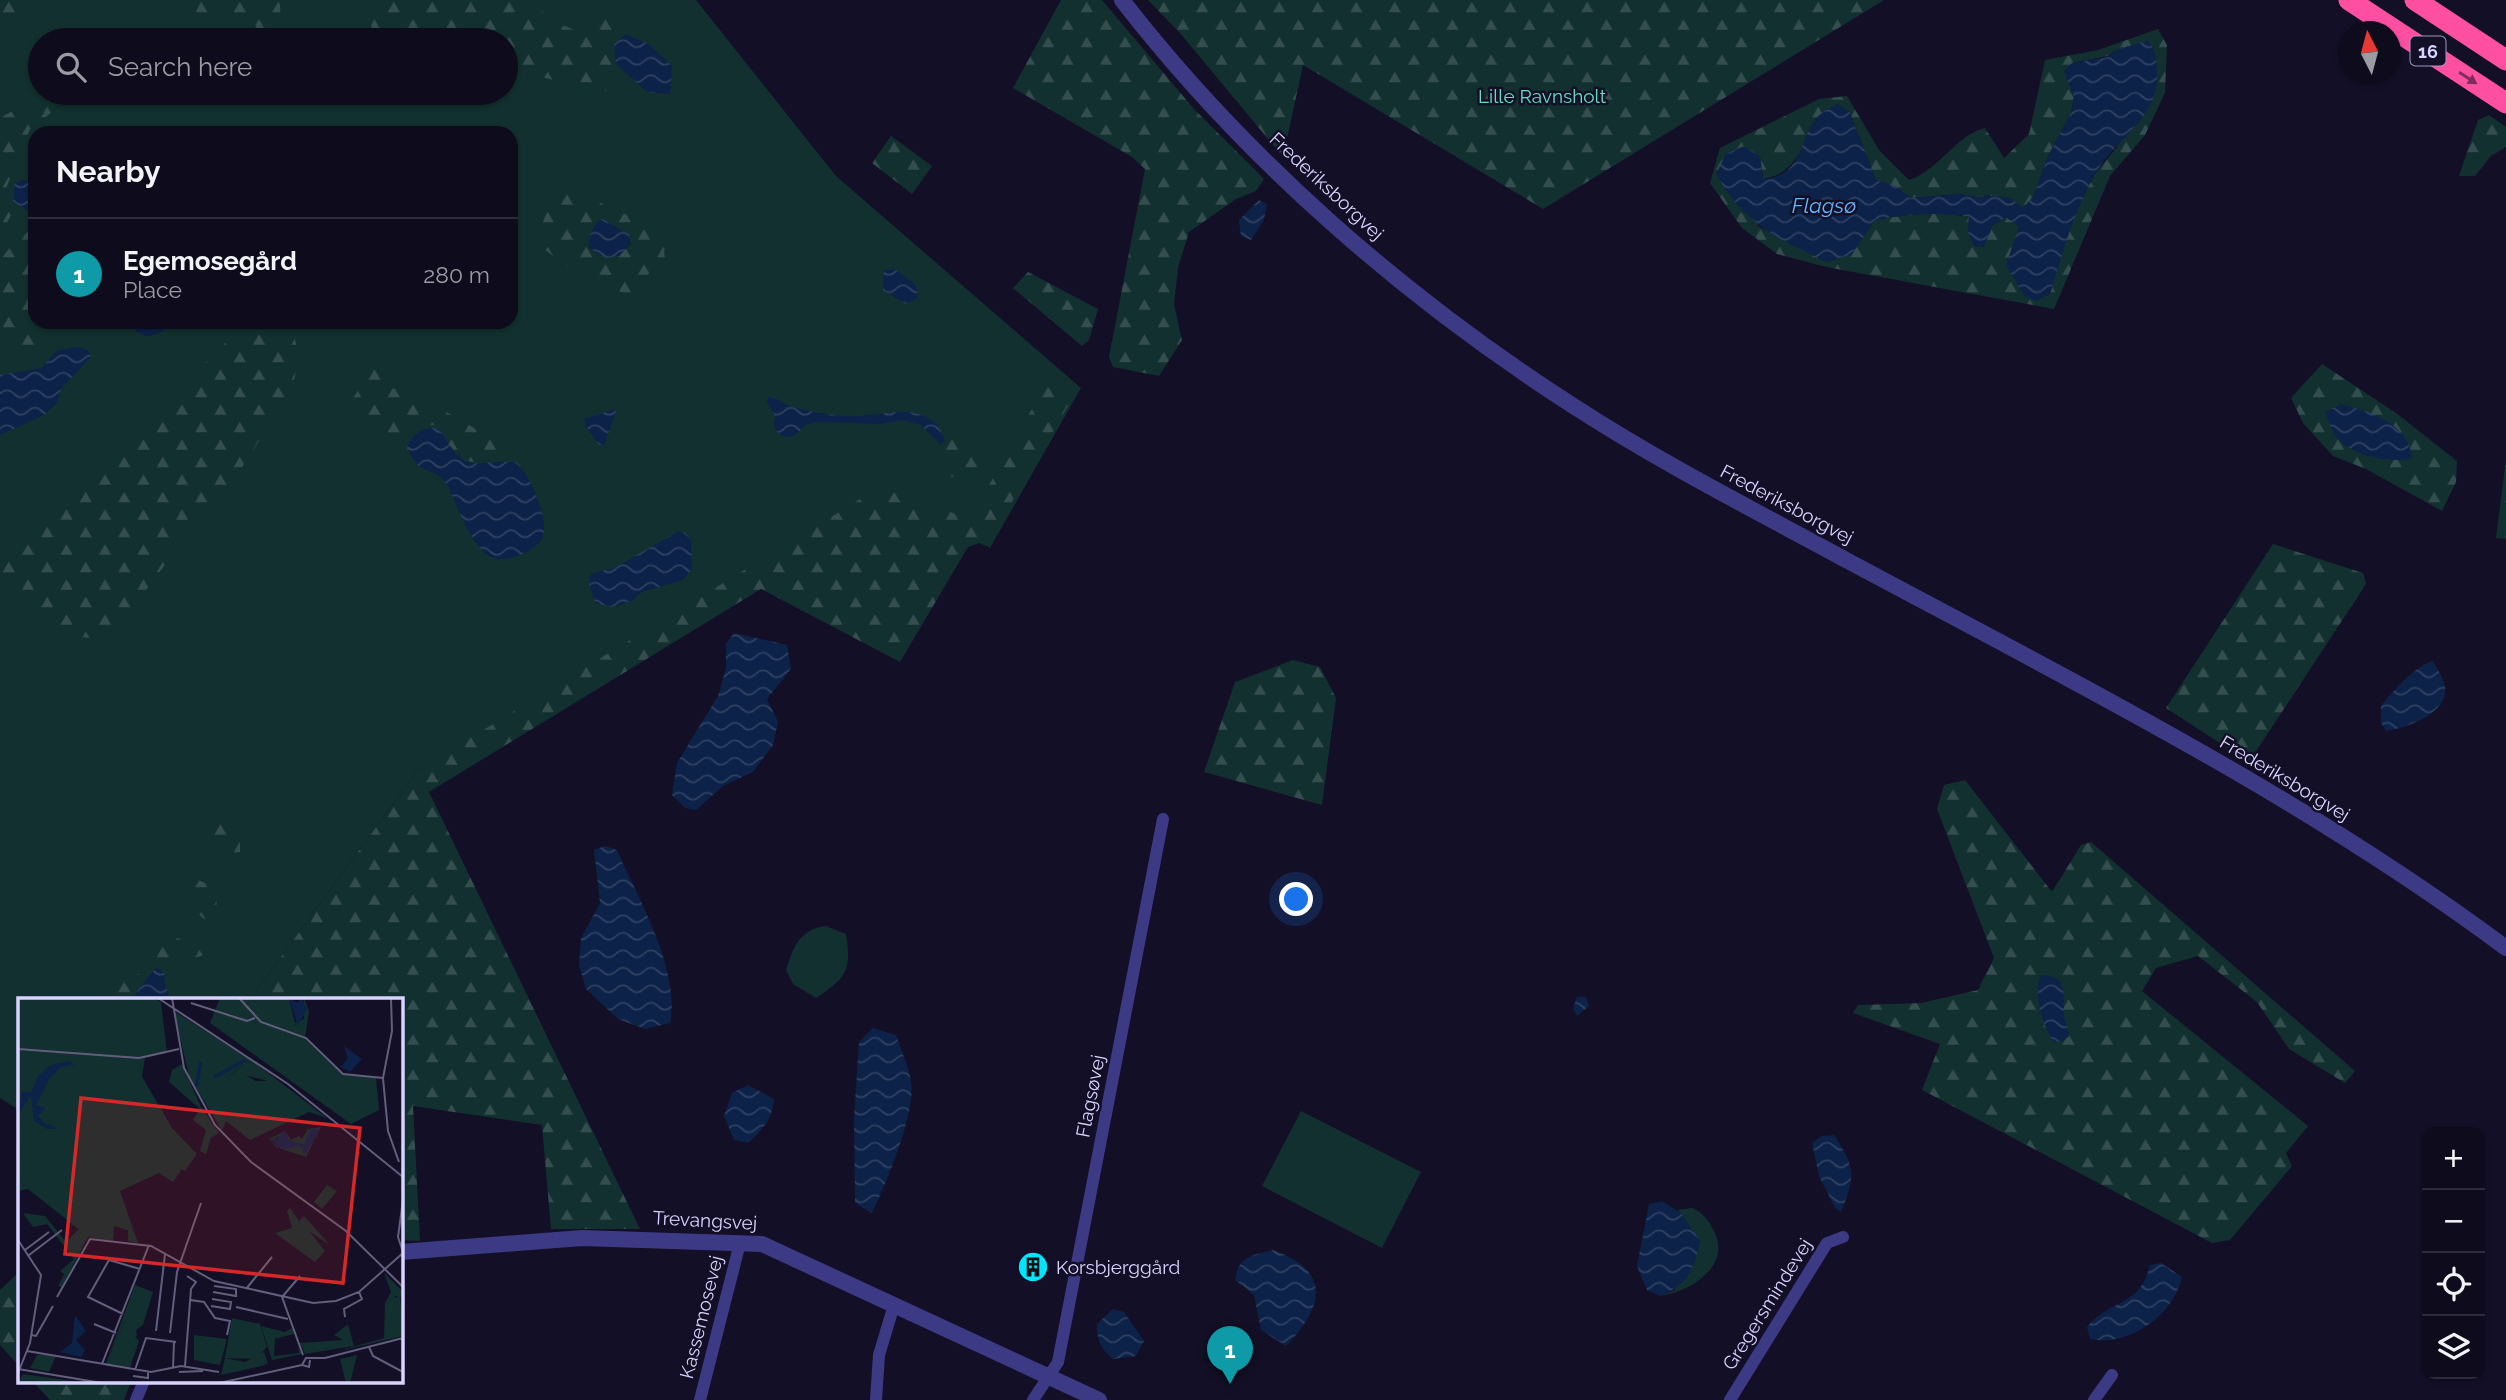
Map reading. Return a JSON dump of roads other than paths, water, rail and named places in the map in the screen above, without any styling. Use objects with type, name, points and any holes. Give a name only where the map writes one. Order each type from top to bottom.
[{"type":"highway","name":"16","points":[[2349,0],[2506,103]]},
{"type":"highway","name":"16","points":[[2415,0],[2506,60]]},
{"type":"street","name":"Frederiksborgvej","points":[[1122,0],[1218,111],[1306,199],[1393,274],[1492,351],[1575,407],[1675,468],[2137,716],[2274,794],[2365,850],[2506,948]]},
{"type":"street","name":"Flagsøvej","points":[[1033,1400],[1058,1362],[1163,819]]},
{"type":"street","name":"Gregersmindevej","points":[[1730,1400],[1827,1243],[1843,1237]]},
{"type":"street","name":"Trevangsvej","points":[[402,1252],[582,1238],[740,1243],[778,1248],[1099,1400]]},
{"type":"street","name":"Kassemosevej","points":[[700,1400],[740,1243]]},
{"type":"street","points":[[876,1400],[879,1355],[894,1305]]},
{"type":"street","points":[[2094,1400],[2112,1375]]},
{"type":"street","points":[[136,1400],[144,1382]]},
{"type":"water","points":[[626,34],[650,45],[672,66],[670,94],[647,92],[616,64],[614,44]]},
{"type":"water","name":"Flagsø","points":[[2148,41],[2154,52],[2157,71],[2156,88],[2151,103],[2093,178],[2074,221],[2050,294],[2037,301],[2024,296],[2006,265],[2019,227],[2006,217],[1993,225],[1984,247],[1974,246],[1968,232],[1969,217],[1922,214],[1875,220],[1852,254],[1827,262],[1793,246],[1751,218],[1738,206],[1716,174],[1726,154],[1744,146],[1760,156],[1763,179],[1786,171],[1794,163],[1818,116],[1837,104],[1849,111],[1876,180],[1897,187],[1910,198],[1960,194],[1983,198],[1985,195],[2010,198],[2023,208],[2033,197],[2048,156],[2071,113],[2074,97],[2064,71],[2072,63],[2108,57],[2118,49]]},
{"type":"water","points":[[28,181],[28,211],[13,201],[15,183]]},
{"type":"water","points":[[1259,200],[1267,204],[1264,220],[1251,240],[1241,236],[1239,220]]},
{"type":"water","points":[[602,219],[629,234],[631,244],[619,256],[605,258],[589,248],[592,231]]},
{"type":"water","points":[[895,269],[916,285],[918,298],[906,304],[883,290],[884,270]]},
{"type":"water","points":[[135,329],[165,329],[148,337],[136,332]]},
{"type":"water","points":[[76,347],[88,350],[91,357],[61,389],[57,403],[44,415],[0,435],[0,375],[42,368],[56,351]]},
{"type":"water","points":[[771,396],[796,408],[844,416],[916,413],[928,418],[938,427],[945,441],[941,445],[921,425],[902,420],[880,424],[818,422],[807,424],[794,436],[785,437],[775,428],[775,416],[766,400]]},
{"type":"water","points":[[2340,404],[2375,415],[2396,428],[2410,447],[2412,459],[2372,457],[2345,445],[2335,436],[2325,412]]},
{"type":"water","points":[[615,409],[604,445],[599,445],[586,427],[584,419]]},
{"type":"water","points":[[433,428],[440,430],[457,455],[464,460],[472,463],[516,462],[532,486],[541,508],[544,528],[540,542],[527,552],[510,558],[493,558],[481,549],[469,532],[443,479],[416,463],[407,446],[417,433]]},
{"type":"water","points":[[677,532],[684,532],[691,539],[692,569],[683,580],[642,592],[632,601],[612,607],[595,603],[589,584],[591,574],[616,567]]},
{"type":"water","points":[[734,633],[787,645],[791,669],[767,699],[778,722],[773,745],[753,772],[723,786],[696,810],[685,808],[672,795],[677,763],[718,696],[726,668],[726,644]]},
{"type":"water","points":[[2433,661],[2445,687],[2440,704],[2434,712],[2415,723],[2386,731],[2381,723],[2381,706],[2412,673]]},
{"type":"water","points":[[605,846],[617,850],[656,935],[669,981],[672,1003],[670,1023],[645,1029],[618,1019],[586,989],[579,965],[581,938],[600,903],[594,850]]},
{"type":"water","points":[[157,967],[166,975],[164,981],[170,998],[134,998],[139,988]]},
{"type":"water","points":[[2041,975],[2056,978],[2062,987],[2069,1036],[2063,1041],[2054,1042],[2043,1019],[2038,1000]]},
{"type":"water","points":[[1577,997],[1586,997],[1589,1006],[1577,1016],[1573,1008]]},
{"type":"water","points":[[873,1028],[896,1035],[909,1070],[911,1095],[899,1148],[872,1213],[855,1203],[854,1118],[859,1042]]},
{"type":"water","points":[[748,1085],[774,1099],[766,1124],[748,1143],[734,1140],[724,1116],[732,1093]]},
{"type":"water","points":[[1834,1135],[1846,1155],[1851,1172],[1849,1189],[1841,1212],[1835,1208],[1819,1176],[1812,1143],[1822,1136]]},
{"type":"water","points":[[1662,1201],[1681,1213],[1700,1241],[1689,1275],[1678,1286],[1660,1296],[1647,1290],[1637,1266],[1649,1204]]},
{"type":"water","points":[[1273,1250],[1305,1268],[1313,1279],[1316,1291],[1308,1318],[1286,1346],[1261,1330],[1254,1295],[1235,1280],[1239,1266],[1247,1258]]},
{"type":"water","points":[[2161,1263],[2182,1277],[2177,1291],[2159,1316],[2147,1326],[2120,1338],[2090,1339],[2087,1327],[2139,1289],[2150,1265]]},
{"type":"water","points":[[1113,1309],[1124,1312],[1144,1341],[1136,1356],[1113,1359],[1100,1343],[1097,1324]]},
{"type":"place","name":"Korsbjerggård","points":[[1033,1267]]},
{"type":"place","name":"Egemosegård","points":[[1230,1384]]},
{"type":"park label","name":"Lille Ravnsholt","points":[[1542,96]]}]
